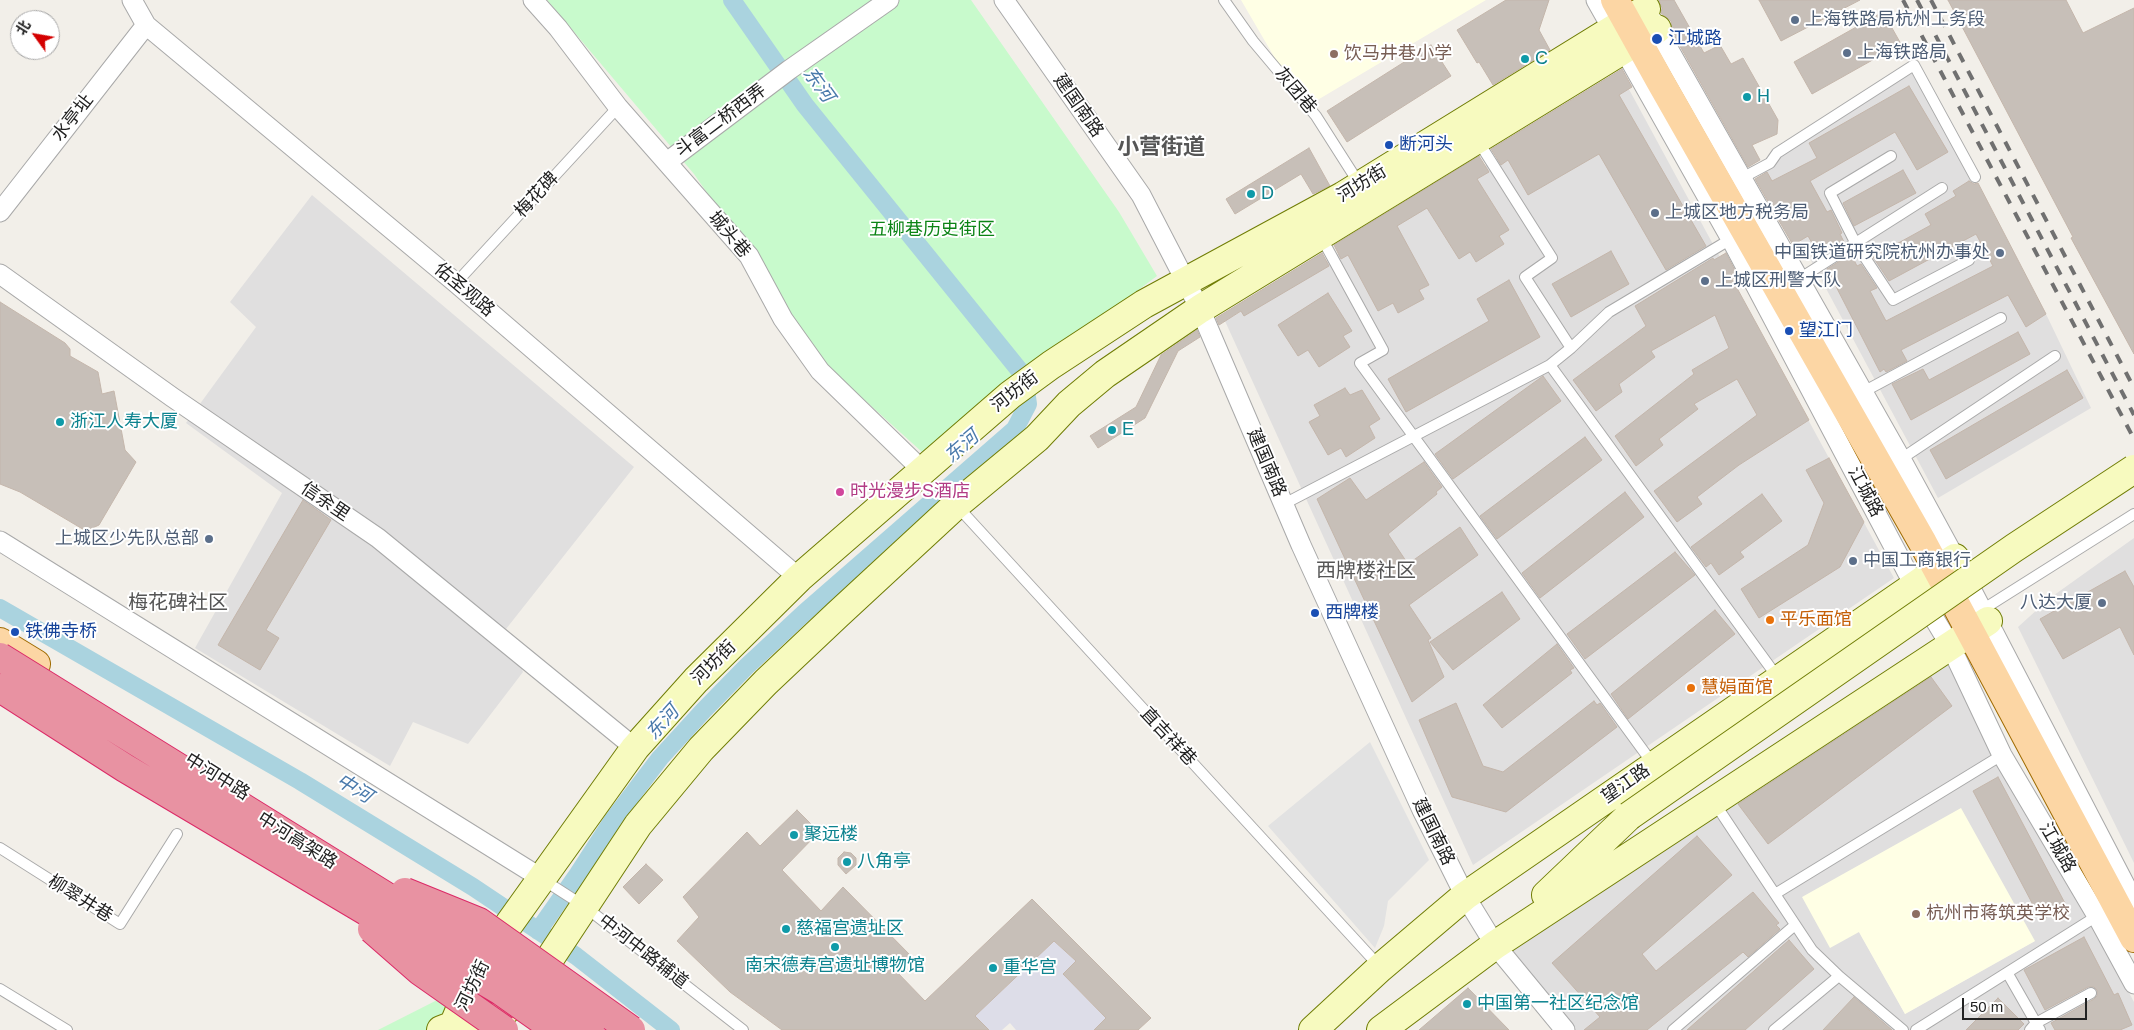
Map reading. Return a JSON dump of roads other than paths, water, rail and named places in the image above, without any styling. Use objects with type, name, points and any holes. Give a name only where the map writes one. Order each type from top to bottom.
[{"type":"highway","name":"中河高架路","points":[[0,657],[324,872],[556,1030]]},
{"type":"highway","name":"中河高架路","points":[[0,688],[125,768],[324,872],[508,972],[590,1030]]},
{"type":"highway","points":[[324,872],[420,971],[505,1020]]},
{"type":"highway","points":[[324,872],[478,922],[631,1030]]},
{"type":"main road","name":"江城路","points":[[1632,22],[1731,184],[1778,285],[1946,564],[1973,627],[2134,938]]},
{"type":"main road","name":"中河中路","points":[[0,642],[499,938],[543,968],[608,1030]]},
{"type":"main road","points":[[0,699],[470,985],[505,1020],[533,1030]]},
{"type":"street","name":"佑圣观路","points":[[132,0],[146,25],[456,283],[799,578]]},
{"type":"street","name":"城头巷","points":[[533,0],[558,28],[618,107],[749,256],[783,319],[820,371],[922,470]]},
{"type":"street","name":"斗富二桥西弄","points":[[666,162],[889,0]]},
{"type":"street","name":"建国南路","points":[[1004,0],[1141,195],[1200,309],[1284,504],[1422,810],[1465,896],[1495,945],[1565,1030]]},
{"type":"street","name":"江城路","points":[[1596,0],[1632,22],[1731,239],[1778,285],[1863,392],[1901,459],[1946,564]]},
{"type":"street","name":"河坊街","points":[[449,1028],[470,985],[499,938],[635,748],[696,680],[799,578],[1016,390],[1144,304],[1360,186],[1632,22]]},
{"type":"street","name":"河坊街","points":[[449,1028],[505,1020],[543,968],[638,825],[701,749],[766,682],[956,505],[1037,438],[1069,404],[1105,374],[1200,309],[1476,139],[1632,22]]},
{"type":"street","name":"水亭址","points":[[0,212],[146,25]]},
{"type":"street","name":"信余里","points":[[0,274],[172,397],[378,538],[635,748]]},
{"type":"street","name":"江城路","points":[[1778,285],[1914,585],[1973,627],[2134,902]]},
{"type":"street","points":[[1465,896],[1629,816],[2014,548],[2134,469]]},
{"type":"street","points":[[0,541],[539,881]]},
{"type":"street","name":"望江路","points":[[1313,1030],[1380,968],[1465,896],[1946,564]]},
{"type":"street","name":"江城路","points":[[1973,627],[2002,756],[2097,916],[2134,984]]},
{"type":"street","points":[[1381,1030],[1495,945],[1973,627]]},
{"type":"street","points":[[1495,945],[1629,816]]},
{"type":"lane","name":"灰团巷","points":[[1224,0],[1253,41],[1316,116],[1360,186]]},
{"type":"lane","points":[[1731,184],[1770,163],[1777,154],[1914,65],[1975,177]]},
{"type":"lane","name":"梅花碑","points":[[456,283],[618,107]]},
{"type":"lane","points":[[1476,139],[1552,258],[1525,277],[1571,348]]},
{"type":"lane","points":[[1891,156],[1830,193],[1856,244],[1893,300],[1969,260]]},
{"type":"lane","points":[[1778,285],[1856,244],[1942,188]]},
{"type":"lane","points":[[1320,234],[1383,350],[1360,363],[1654,765]]},
{"type":"lane","points":[[1284,504],[1550,365],[1609,312],[1731,239]]},
{"type":"lane","points":[[1863,392],[2001,318]]},
{"type":"lane","points":[[1901,459],[2056,356]]},
{"type":"lane","points":[[1550,365],[1779,679]]},
{"type":"lane","name":"直吉祥巷","points":[[956,505],[1380,968]]},
{"type":"lane","points":[[1973,627],[2134,514]]},
{"type":"lane","points":[[1775,894],[2002,756]]},
{"type":"lane","points":[[1713,800],[1812,950],[1839,976],[1903,1030]]},
{"type":"lane","name":"柳翠井巷","points":[[0,848],[120,924],[177,834]]},
{"type":"lane","name":"中河中路辅道","points":[[539,881],[581,909],[743,1030]]},
{"type":"lane","points":[[1916,1030],[2008,974],[2097,916]]},
{"type":"lane","points":[[1673,1030],[1795,925]]},
{"type":"lane","points":[[2008,974],[2036,1028],[2091,993]]},
{"type":"lane","points":[[1774,1030],[1839,976]]},
{"type":"lane","points":[[0,989],[67,1030]]},
{"type":"waterway","name":"东河","points":[[538,931],[613,820],[660,758],[703,711],[746,667],[804,613],[1015,429],[1028,404],[1024,376],[805,105],[732,0]]},
{"type":"waterway","name":"中河","points":[[0,608],[300,781],[473,887],[576,956],[671,1030]]},
{"type":"railway","points":[[1903,0],[2134,439]]},
{"type":"railway","points":[[1917,0],[2134,415]]},
{"type":"railway","points":[[1931,0],[2134,388]]},
{"type":"place","name":"上海铁路局杭州工务段","points":[[1795,20]]},
{"type":"place","name":"江城路","points":[[1657,39]]},
{"type":"place","name":"上海铁路局","points":[[1847,53]]},
{"type":"place","name":"饮马井巷小学","points":[[1334,54]]},
{"type":"place","name":"C","points":[[1525,59]]},
{"type":"place","name":"H","points":[[1747,97]]},
{"type":"place","name":"断河头","points":[[1389,145]]},
{"type":"place","name":"D","points":[[1251,194]]},
{"type":"place","name":"上城区地方税务局","points":[[1655,213]]},
{"type":"place","name":"中国铁道研究院杭州办事处","points":[[2000,253]]},
{"type":"place","name":"上城区刑警大队","points":[[1705,281]]},
{"type":"place","name":"望江门","points":[[1789,331]]},
{"type":"place","name":"浙江人寿大厦","points":[[60,422]]},
{"type":"place","name":"E","points":[[1112,430]]},
{"type":"place","name":"时光漫步S酒店","points":[[840,492]]},
{"type":"place","name":"上城区少先队总部","points":[[209,539]]},
{"type":"place","name":"中国工商银行","points":[[1853,561]]},
{"type":"place","name":"八达大厦","points":[[2102,603]]},
{"type":"place","name":"西牌楼","points":[[1315,613]]},
{"type":"place","name":"平乐面馆","points":[[1770,620]]},
{"type":"place","name":"铁佛寺桥","points":[[15,632]]},
{"type":"place","name":"慧娟面馆","points":[[1691,688]]},
{"type":"place","name":"聚远楼","points":[[794,835]]},
{"type":"place","name":"八角亭","points":[[847,862]]},
{"type":"place","name":"杭州市蒋筑英学校","points":[[1916,914]]},
{"type":"place","name":"慈福宫遗址区","points":[[786,929]]},
{"type":"place","name":"南宋德寿宫遗址博物馆","points":[[835,947]]},
{"type":"place","name":"重华宫","points":[[993,968]]},
{"type":"place","name":"中国第一社区纪念馆","points":[[1467,1004]]},
{"type":"district","name":"小营街道","points":[[1161,148]]},
{"type":"district","name":"西牌楼社区","points":[[1366,571]]},
{"type":"district","name":"梅花碑社区","points":[[178,603]]},
{"type":"park label","name":"五柳巷历史街区","points":[[932,230]]}]
